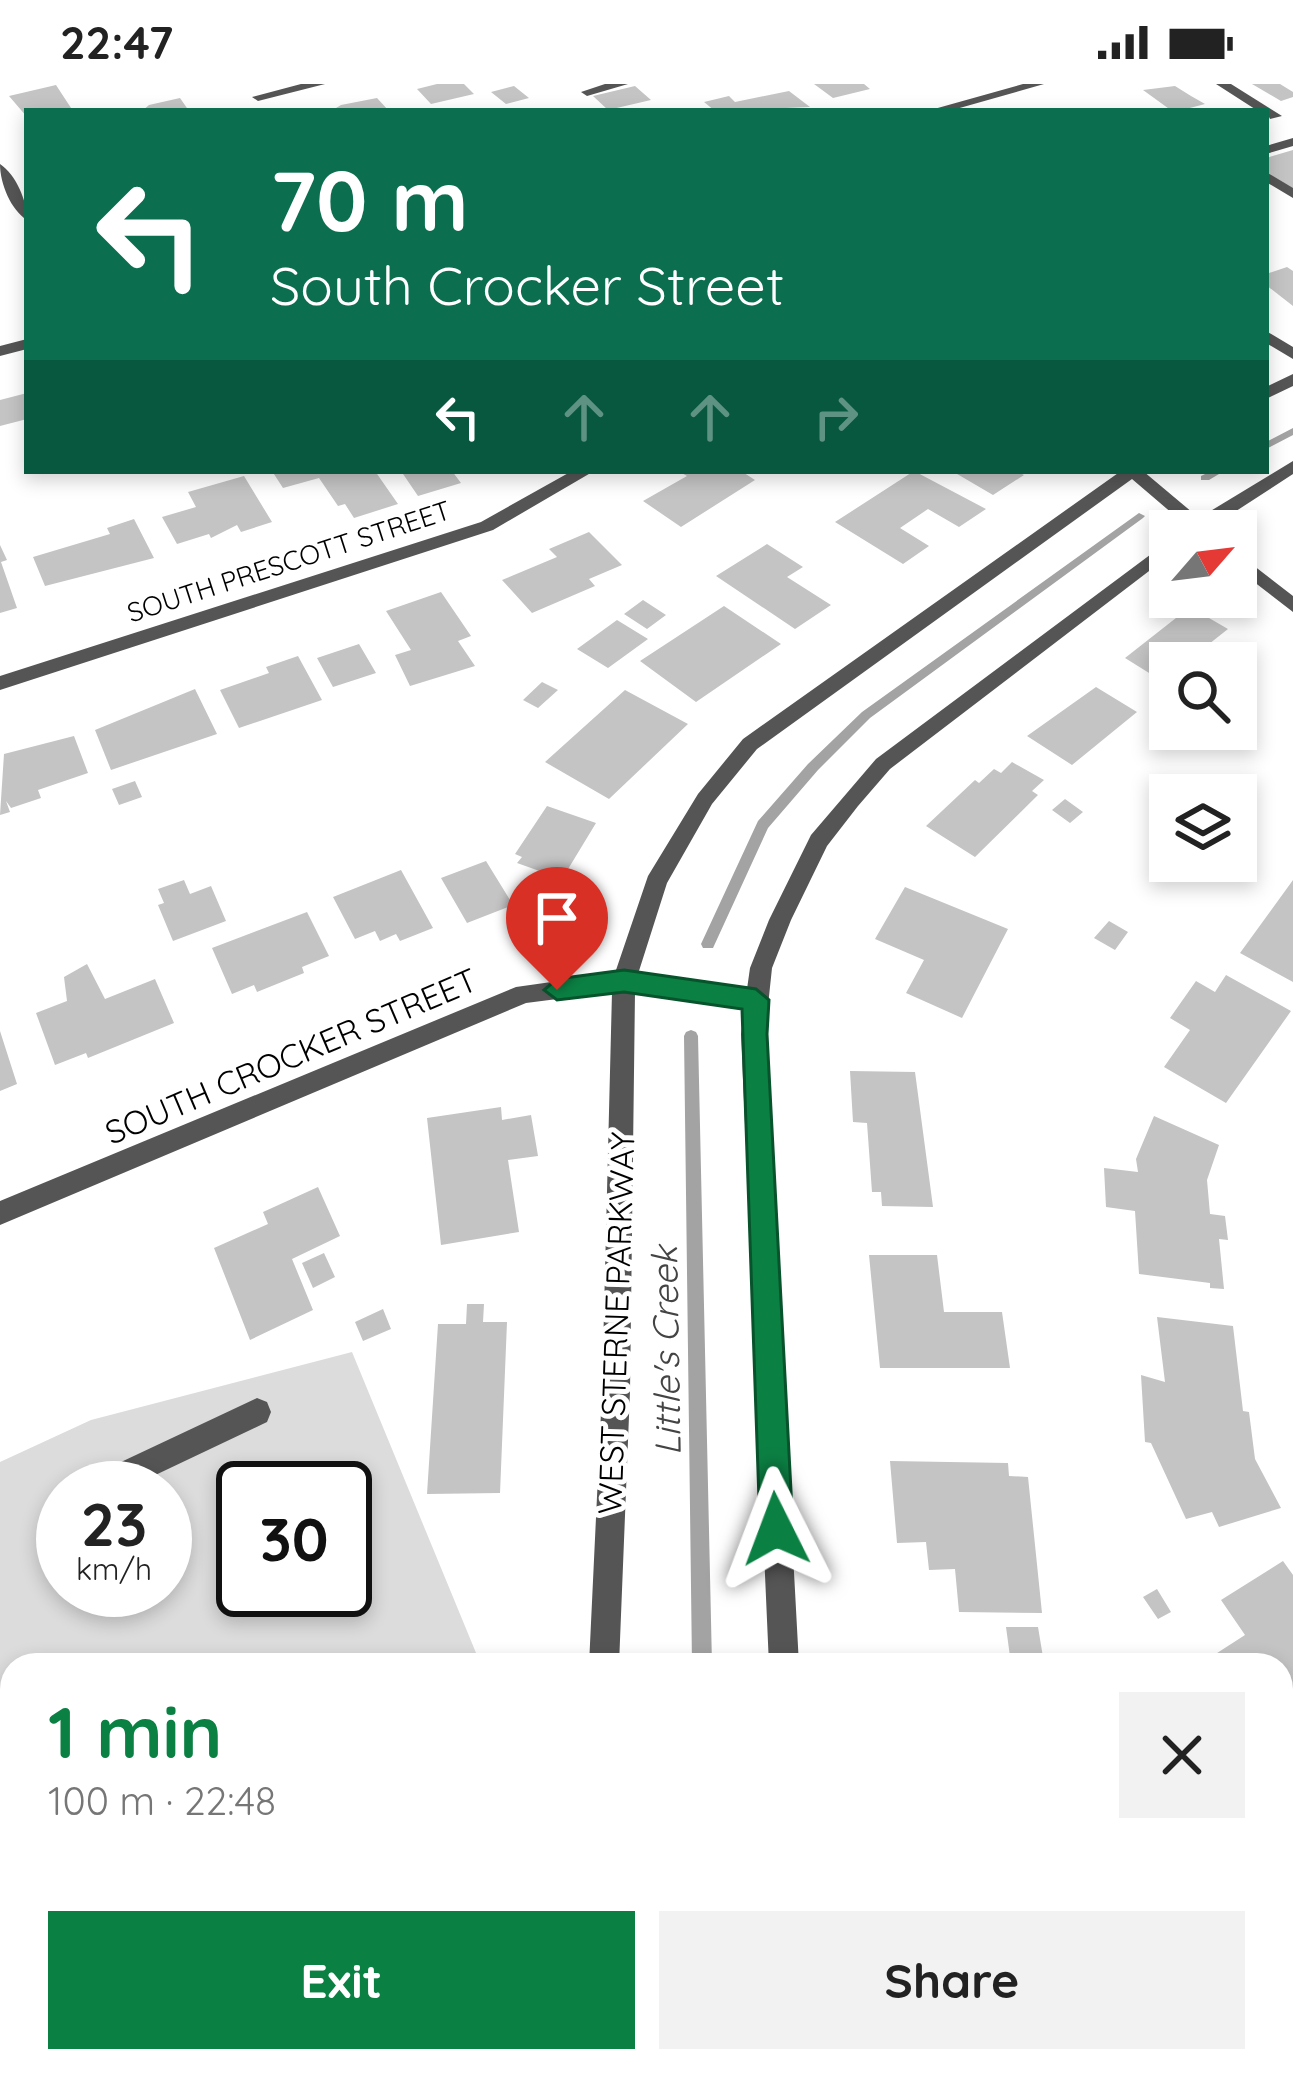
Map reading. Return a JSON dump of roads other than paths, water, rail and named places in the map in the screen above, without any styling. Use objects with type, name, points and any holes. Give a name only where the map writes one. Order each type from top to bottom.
[{"type":"street","points":[[247,84],[267,108]]},
{"type":"street","points":[[258,97],[319,84]]},
{"type":"street","points":[[587,92],[622,84]]},
{"type":"street","points":[[946,108],[1038,84]]},
{"type":"street","points":[[1222,84],[1262,108]]},
{"type":"street","points":[[1269,112],[1275,116]]},
{"type":"street","points":[[0,168],[24,211]]},
{"type":"street","points":[[1228,510],[1293,466]]},
{"type":"street","name":"SOUTH PRESCOTT STREET","points":[[0,683],[487,526],[580,474]]},
{"type":"street","name":"WEST STERNE PARKWAY","points":[[605,1653],[616,1391],[624,981],[656,882],[705,799],[750,744],[1128,474]]},
{"type":"street","points":[[1135,474],[1176,510]]},
{"type":"street","points":[[783,1653],[753,1034],[756,1000],[774,936],[819,841],[884,764],[1149,562]]},
{"type":"street","points":[[1257,576],[1293,606]]},
{"type":"street","name":"SOUTH CROCKER STREET","points":[[0,1213],[524,994],[624,981],[756,1000]]},
{"type":"street","points":[[154,1461],[257,1412]]},
{"type":"waterway","name":"Little's Creek","points":[[1269,444],[1293,431]]},
{"type":"waterway","name":"Little's Creek","points":[[1205,478],[1213,474]]},
{"type":"waterway","name":"Little's Creek","points":[[708,944],[763,825],[813,767],[866,715],[1139,516]]},
{"type":"waterway","name":"Little's Creek","points":[[691,1036],[702,1653]]}]
